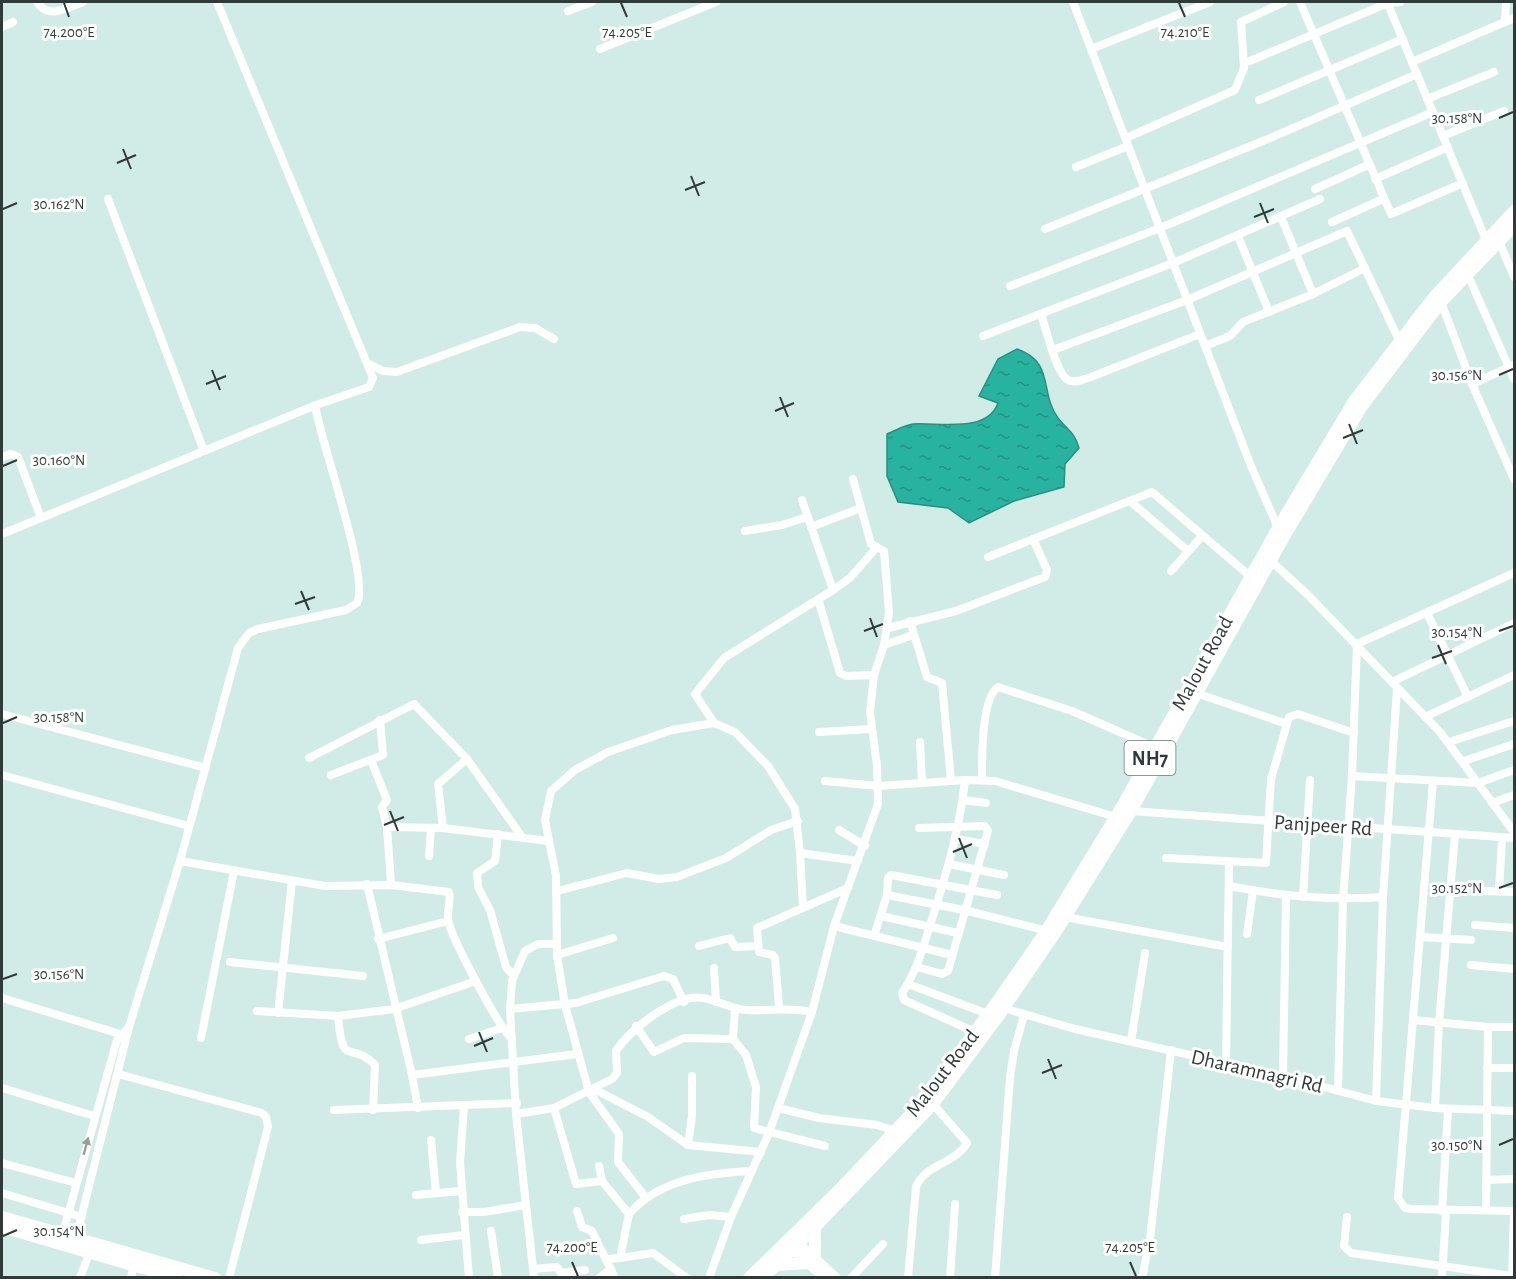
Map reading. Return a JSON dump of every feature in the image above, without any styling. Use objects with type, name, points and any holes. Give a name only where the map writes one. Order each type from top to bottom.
[{"type":"highway","name":"Malout Road","points":[[763,1278],[793,1243],[933,1104],[1004,1008],[1051,932],[1251,577],[1362,406],[1441,302],[1515,212]]},
{"type":"highway","name":"Malout Road","points":[[749,1278],[816,1227],[841,1194],[926,1098],[988,1014],[1065,917],[1131,811],[1271,561],[1281,532],[1354,401],[1434,297],[1493,241],[1515,225]]},
{"type":"highway","points":[[2,1216],[61,1238],[215,1278]]},
{"type":"highway","points":[[2,1227],[61,1238]]},
{"type":"highway","points":[[777,1264],[812,1261],[816,1227]]},
{"type":"highway","points":[[75,1242],[90,1251],[161,1275],[177,1278]]},
{"type":"main road","points":[[793,1243],[812,1261],[836,1278]]},
{"type":"main road","points":[[812,1261],[825,1278]]},
{"type":"street","points":[[37,2],[45,11],[52,13],[83,2]]},
{"type":"street","points":[[2,534],[316,405],[371,386],[373,378],[367,363],[217,2]]},
{"type":"street","points":[[568,11],[592,2]]},
{"type":"street","points":[[600,49],[716,2]]},
{"type":"street","points":[[1073,2],[1200,334],[1281,532]]},
{"type":"street","points":[[1091,49],[1210,2]]},
{"type":"street","points":[[1076,167],[1230,94],[1238,86],[1245,63],[1241,22],[1284,2]]},
{"type":"street","points":[[1300,2],[1389,212],[1394,213],[1463,183]]},
{"type":"street","points":[[1245,63],[1388,2],[1400,2]]},
{"type":"street","points":[[1388,2],[1463,183],[1493,241],[1515,277]]},
{"type":"street","points":[[1505,22],[1506,2]]},
{"type":"street","points":[[1412,62],[1515,18]]},
{"type":"street","points":[[2,27],[13,22]]},
{"type":"street","points":[[1259,99],[1403,39]]},
{"type":"street","points":[[1427,99],[1494,72]]},
{"type":"street","points":[[1046,229],[1145,190],[1417,74]]},
{"type":"street","points":[[1443,136],[1504,111]]},
{"type":"street","points":[[1010,286],[1160,228],[1433,112]]},
{"type":"street","points":[[1375,179],[1448,147]]},
{"type":"street","points":[[1315,189],[1368,165]]},
{"type":"street","points":[[108,199],[204,451]]},
{"type":"street","points":[[983,336],[1173,263],[1320,199]]},
{"type":"street","points":[[1332,222],[1383,200]]},
{"type":"street","points":[[1281,217],[1313,294]]},
{"type":"street","points":[[1053,350],[1187,300],[1347,231],[1400,340]]},
{"type":"street","points":[[1238,236],[1269,312]]},
{"type":"street","points":[[1205,346],[1230,336],[1243,322],[1313,294],[1365,268]]},
{"type":"street","points":[[1467,273],[1512,366],[1515,380]]},
{"type":"street","points":[[1441,302],[1472,384],[1515,479]]},
{"type":"street","points":[[1041,314],[1063,376],[1067,380],[1080,381],[1200,334]]},
{"type":"street","points":[[367,363],[383,371],[397,372],[520,327],[535,328],[554,339]]},
{"type":"street","points":[[1472,384],[1512,366]]},
{"type":"street","points":[[75,1242],[129,1027],[180,861],[238,649],[243,640],[258,629],[346,610],[354,606],[359,598],[357,570],[316,405]]},
{"type":"street","points":[[2,457],[11,454],[18,457],[40,518]]},
{"type":"street","points":[[708,1278],[731,1217],[761,1152],[778,1108],[812,1012],[834,926],[865,846],[878,804],[879,786],[870,704],[874,675],[888,628],[889,588],[883,549],[876,548],[872,544],[853,479]]},
{"type":"street","points":[[988,556],[1149,493],[1156,494],[1251,577]]},
{"type":"street","points":[[802,500],[833,590]]},
{"type":"street","points":[[1130,501],[1188,551]]},
{"type":"street","points":[[811,527],[861,508]]},
{"type":"street","points":[[746,531],[782,525],[807,517]]},
{"type":"street","points":[[1172,571],[1202,536]]},
{"type":"street","points":[[888,628],[956,610],[1045,577],[1047,570],[1033,539]]},
{"type":"street","points":[[714,723],[694,694],[724,657],[850,578],[876,548]]},
{"type":"street","points":[[1271,561],[1357,644],[1449,742],[1515,832]]},
{"type":"street","points":[[1357,644],[1515,573]]},
{"type":"street","points":[[819,599],[840,673],[846,676],[874,675]]},
{"type":"street","points":[[1426,613],[1468,697]]},
{"type":"street","points":[[910,621],[928,679],[942,682],[951,781]]},
{"type":"street","points":[[1395,686],[1447,655],[1514,625]]},
{"type":"street","points":[[884,645],[913,635]]},
{"type":"street","points":[[1338,1090],[1343,900],[1352,776],[1357,644]]},
{"type":"street","points":[[1425,717],[1515,675]]},
{"type":"street","points":[[1376,1101],[1383,897],[1392,778],[1395,686]]},
{"type":"street","points":[[982,779],[984,724],[993,691],[998,687],[1072,711],[1156,748]]},
{"type":"street","points":[[1196,693],[1287,724]]},
{"type":"street","points":[[309,758],[414,704],[467,759],[522,837]]},
{"type":"street","points":[[2,714],[206,768]]},
{"type":"street","points":[[1166,858],[1266,862],[1271,779],[1289,717],[1298,714],[1354,733]]},
{"type":"street","points":[[331,775],[384,753],[380,720]]},
{"type":"street","points":[[1449,742],[1515,721]]},
{"type":"street","points":[[646,1198],[618,1162],[619,1134],[591,1091],[577,1054],[565,1005],[556,944],[557,891],[545,820],[551,791],[575,770],[608,752],[649,738],[691,726],[714,723],[735,732],[756,751],[795,809],[798,821],[803,907]]},
{"type":"street","points":[[819,732],[871,729]]},
{"type":"street","points":[[920,742],[922,782]]},
{"type":"street","points":[[1464,761],[1515,744]]},
{"type":"street","points":[[443,828],[438,784],[467,759]]},
{"type":"street","points":[[371,760],[387,800],[382,807],[387,827],[391,885]]},
{"type":"street","points":[[1352,776],[1478,783],[1515,770]]},
{"type":"street","points":[[2,775],[189,826]]},
{"type":"street","points":[[825,782],[879,786],[982,779],[1116,817]]},
{"type":"street","points":[[965,780],[958,825],[944,883],[917,967],[902,993],[904,999],[975,1032]]},
{"type":"street","points":[[1303,897],[1310,780]]},
{"type":"street","points":[[1347,1217],[1344,1246],[1351,1253],[1513,1273],[1515,1212],[1405,1208],[1398,1198],[1433,781]]},
{"type":"street","points":[[1492,803],[1515,795]]},
{"type":"street","points":[[963,800],[986,803]]},
{"type":"street","name":"Panjpeer Rd","points":[[1131,811],[1502,839],[1515,838]]},
{"type":"street","points":[[557,891],[627,873],[659,879],[677,878],[726,858],[771,830],[798,821]]},
{"type":"street","points":[[917,967],[946,974],[970,889],[979,870],[988,831],[985,826],[958,825],[919,828]]},
{"type":"street","points":[[387,827],[443,828],[548,841]]},
{"type":"street","points":[[429,856],[431,828]]},
{"type":"street","points":[[839,830],[865,846]]},
{"type":"street","points":[[498,834],[495,861],[477,873],[477,884],[490,910],[506,967],[513,975]]},
{"type":"street","points":[[1436,1108],[1439,1023],[1455,834]]},
{"type":"street","points":[[955,839],[985,844]]},
{"type":"street","points":[[1499,891],[1502,839]]},
{"type":"street","points":[[800,853],[858,861]]},
{"type":"street","points":[[180,861],[325,886],[391,885],[450,893],[448,921],[502,1028],[512,1039]]},
{"type":"street","points":[[1226,1063],[1229,862]]},
{"type":"street","points":[[949,864],[1004,875]]},
{"type":"street","points":[[201,1038],[234,871]]},
{"type":"street","points":[[874,936],[887,895],[888,878],[891,875],[944,883],[996,895]]},
{"type":"street","points":[[278,1012],[292,881]]},
{"type":"street","points":[[367,884],[418,1108]]},
{"type":"street","points":[[1229,886],[1286,896],[1343,900],[1383,897]]},
{"type":"street","points":[[779,1007],[775,958],[773,955],[759,952],[758,926],[848,888]]},
{"type":"street","points":[[1247,934],[1253,891]]},
{"type":"street","points":[[1482,891],[1515,892]]},
{"type":"street","points":[[887,895],[964,910],[1051,932]]},
{"type":"street","points":[[1283,1076],[1286,896]]},
{"type":"street","points":[[881,916],[958,933]]},
{"type":"street","points":[[1065,917],[1228,947]]},
{"type":"street","points":[[378,939],[448,921]]},
{"type":"street","points":[[1475,925],[1515,928]]},
{"type":"street","points":[[834,926],[952,955]]},
{"type":"street","points":[[1420,937],[1471,940]]},
{"type":"street","points":[[557,955],[613,938]]},
{"type":"street","points":[[699,946],[730,938],[735,947],[757,946]]},
{"type":"street","points":[[556,944],[538,944],[525,951],[513,975],[510,1009],[516,1114],[533,1273],[557,1268],[561,1273],[585,1270]]},
{"type":"street","points":[[1131,1041],[1145,953]]},
{"type":"street","points":[[230,962],[363,976]]},
{"type":"street","points":[[1471,965],[1515,969]]},
{"type":"street","points":[[714,968],[716,1002]]},
{"type":"street","points":[[510,1009],[565,1005],[614,994],[664,976],[673,979],[684,1002]]},
{"type":"street","points":[[258,1011],[338,1017],[394,1009],[477,981]]},
{"type":"street","points":[[908,984],[988,1014]]},
{"type":"street","points":[[516,1114],[554,1108],[591,1091],[616,1076],[616,1051],[636,1026],[645,1019],[697,997],[735,1008],[779,1007],[812,1012]]},
{"type":"street","points":[[2,998],[120,1034]]},
{"type":"street","points":[[735,1008],[733,1039],[746,1055],[756,1087],[753,1126],[769,1133],[825,1146]]},
{"type":"street","name":"Dharamnagri Rd","points":[[1004,1008],[1024,1015],[1283,1076],[1376,1101],[1405,1106],[1515,1111]]},
{"type":"street","points":[[995,1278],[1010,1077],[1014,1051],[1024,1015]]},
{"type":"street","points":[[338,1017],[342,1048],[375,1065],[373,1110]]},
{"type":"street","points":[[1413,1020],[1488,1028],[1515,1027]]},
{"type":"street","points":[[636,1026],[654,1052],[684,1038],[733,1039]]},
{"type":"street","points":[[61,1238],[94,1116],[120,1034],[129,1027]]},
{"type":"street","points":[[469,1039],[502,1028]]},
{"type":"street","points":[[1486,1210],[1488,1028]]},
{"type":"street","points":[[1142,1278],[1150,1239],[1171,1050]]},
{"type":"street","points":[[412,1075],[513,1064],[577,1054]]},
{"type":"street","points":[[1487,1068],[1515,1068]]},
{"type":"street","points":[[118,1074],[262,1113],[266,1117],[268,1127],[228,1278]]},
{"type":"street","points":[[688,1145],[692,1116],[692,1076]]},
{"type":"street","points":[[2,1088],[94,1116]]},
{"type":"street","points":[[591,1091],[648,1117],[688,1145],[761,1152]]},
{"type":"street","points":[[334,1110],[517,1102]]},
{"type":"street","points":[[908,1278],[916,1187],[920,1178],[957,1154],[967,1143],[933,1104]]},
{"type":"street","points":[[465,1106],[460,1162],[462,1212],[469,1278]]},
{"type":"street","points":[[554,1108],[576,1184],[602,1181]]},
{"type":"street","points":[[778,1108],[819,1118],[877,1125],[896,1131]]},
{"type":"street","points":[[1442,1278],[1448,1109]]},
{"type":"street","points":[[431,1140],[436,1193]]},
{"type":"street","points":[[2,1163],[76,1184]]},
{"type":"street","points":[[599,1166],[602,1181],[628,1214]]},
{"type":"street","points":[[620,1258],[628,1214],[646,1198],[703,1175],[752,1171]]},
{"type":"street","points":[[1486,1180],[1515,1179]]},
{"type":"street","points":[[416,1195],[461,1191]]},
{"type":"street","points":[[2,1193],[82,1217]]},
{"type":"street","points":[[950,1278],[955,1204]]},
{"type":"street","points":[[462,1212],[484,1212],[526,1205]]},
{"type":"street","points":[[577,1211],[582,1227],[592,1231],[608,1259],[615,1278]]},
{"type":"street","points":[[684,1219],[709,1215],[731,1217]]},
{"type":"street","points":[[491,1231],[498,1278]]},
{"type":"street","points":[[420,1240],[464,1235]]},
{"type":"street","points":[[851,1278],[883,1244]]},
{"type":"street","points":[[80,1278],[90,1251]]},
{"type":"street","points":[[608,1259],[652,1253],[687,1278]]},
{"type":"street","points":[[132,1278],[134,1264]]},
{"type":"street","points":[[599,1278],[611,1269]]},
{"type":"water","points":[[1017,349],[1037,362],[1045,379],[1052,408],[1077,442],[1079,448],[1065,464],[1064,487],[1014,501],[969,523],[948,508],[898,502],[887,476],[887,434],[913,424],[961,424],[984,419],[992,413],[998,403],[979,396],[998,359]]}]
